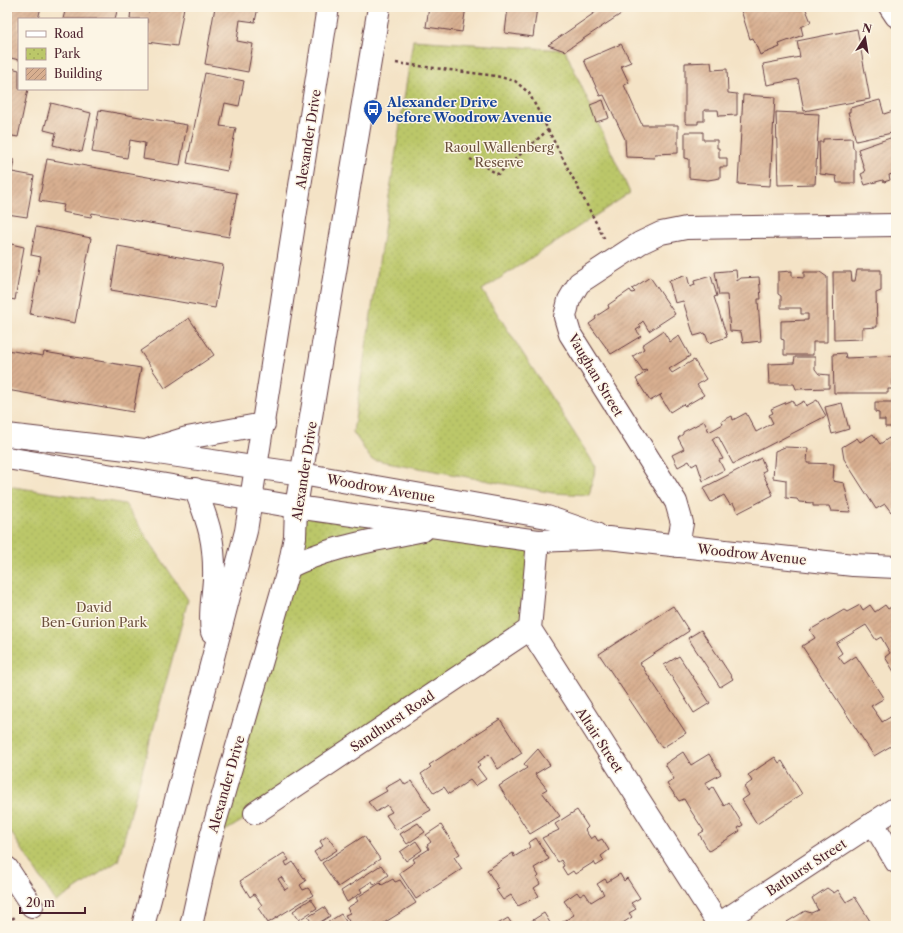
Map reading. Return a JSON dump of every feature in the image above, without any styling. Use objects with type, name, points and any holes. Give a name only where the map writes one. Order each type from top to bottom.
[{"type":"main road","name":"Alexander Drive","points":[[143,926],[246,531],[250,499],[264,424],[328,7]]},
{"type":"main road","name":"Alexander Drive","points":[[191,926],[210,840],[289,567],[295,537],[296,507],[380,7]]},
{"type":"main road","points":[[890,7],[896,16]]},
{"type":"main road","name":"Vaughan Street","points":[[678,546],[682,524],[676,502],[570,334],[565,317],[569,300],[578,284],[640,244],[661,233],[686,228],[896,225]]},
{"type":"main road","points":[[144,451],[187,438],[264,424]]},
{"type":"main road","name":"Woodrow Avenue","points":[[7,435],[256,466],[546,517],[608,538]]},
{"type":"main road","name":"Woodrow Avenue","points":[[7,458],[296,507],[538,541],[608,538],[853,565],[896,567]]},
{"type":"main road","points":[[195,489],[212,536],[214,581],[210,620],[215,650]]},
{"type":"main road","points":[[289,567],[307,558],[332,551],[438,526]]},
{"type":"main road","points":[[530,629],[538,541]]},
{"type":"main road","name":"Sandhurst Road","points":[[255,813],[530,629]]},
{"type":"main road","name":"Altair Street","points":[[530,629],[718,925]]},
{"type":"main road","name":"Bathurst Street","points":[[718,925],[896,808]]},
{"type":"main road","points":[[873,823],[896,862]]},
{"type":"main road","points":[[7,868],[32,906]]},
{"type":"path","points":[[396,64],[496,76],[515,81],[530,93],[615,260]]},
{"type":"path","points":[[470,159],[498,174],[548,129]]},
{"type":"green space","name":"Raoul Wallenberg Reserve","points":[[413,40],[565,50],[630,193],[482,290],[596,467],[589,495],[553,493],[371,459],[353,432]]},
{"type":"green space","name":"David Ben-Gurion Park","points":[[7,486],[125,504],[188,600],[118,861],[56,902],[7,826]]},
{"type":"green space","points":[[296,507],[538,541],[530,629],[255,813],[210,840]]},
{"type":"building","points":[[7,7],[41,7],[38,18],[18,18],[18,60],[7,57]]},
{"type":"building","points":[[66,7],[118,7],[115,18],[63,18]]},
{"type":"building","points":[[150,7],[184,7],[177,46],[148,42],[148,18],[130,18],[131,9],[149,12]]},
{"type":"building","points":[[215,7],[258,7],[255,22],[240,20],[237,41],[253,44],[248,72],[205,64]]},
{"type":"building","points":[[429,7],[466,7],[462,32],[426,27]]},
{"type":"building","points":[[508,7],[537,7],[533,37],[505,33]]},
{"type":"building","points":[[603,7],[630,8],[565,51],[548,45]]},
{"type":"building","points":[[740,7],[797,7],[798,10],[805,7],[811,22],[801,27],[803,35],[779,44],[780,47],[760,55],[753,38],[750,39]]},
{"type":"building","points":[[857,29],[870,99],[804,111],[798,79],[767,85],[763,64],[800,57],[797,41]]},
{"type":"building","points":[[621,44],[631,62],[621,66],[629,83],[624,85],[642,125],[678,125],[678,153],[655,154],[654,158],[626,157],[625,139],[604,95],[600,96],[584,60]]},
{"type":"building","points":[[711,62],[712,70],[727,69],[728,93],[737,94],[737,115],[719,116],[718,110],[704,110],[704,121],[698,121],[698,124],[687,124],[685,121],[685,63]]},
{"type":"building","points":[[7,67],[18,70],[18,90],[28,90],[18,137],[7,135]]},
{"type":"building","points":[[205,73],[244,81],[239,106],[225,103],[220,126],[236,128],[227,171],[187,163]]},
{"type":"building","points":[[743,95],[775,97],[770,186],[738,184]]},
{"type":"building","points":[[603,100],[609,118],[596,122],[590,105]]},
{"type":"building","points":[[880,100],[884,114],[893,111],[896,132],[856,141],[848,112],[850,112],[850,108]]},
{"type":"building","points":[[51,103],[91,113],[82,152],[53,145],[56,133],[44,130]]},
{"type":"building","points":[[99,110],[187,125],[180,165],[143,159],[145,143],[130,140],[127,158],[92,152]]},
{"type":"building","points":[[776,112],[819,114],[815,184],[778,185]]},
{"type":"building","points":[[685,132],[703,132],[703,140],[717,140],[719,158],[727,158],[727,167],[720,167],[720,178],[708,180],[689,178],[689,159],[685,158]]},
{"type":"building","points":[[896,136],[896,173],[889,175],[890,180],[884,182],[883,180],[865,185],[861,174],[865,172],[858,149]]},
{"type":"building","points":[[852,138],[853,148],[855,149],[855,183],[837,183],[836,176],[820,174],[819,142],[823,142],[823,139]]},
{"type":"building","points":[[7,159],[14,160],[12,172],[34,176],[27,217],[7,214]]},
{"type":"building","points":[[47,159],[237,193],[229,237],[92,213],[91,217],[62,212],[64,205],[39,201]]},
{"type":"building","points":[[36,227],[91,238],[75,323],[30,314],[41,257],[31,255]]},
{"type":"building","points":[[7,243],[24,247],[15,300],[7,298]]},
{"type":"building","points":[[118,246],[223,265],[215,308],[111,290]]},
{"type":"building","points":[[736,270],[737,281],[741,278],[759,277],[761,299],[758,299],[758,301],[761,341],[743,343],[741,332],[730,331],[727,295],[719,295],[715,272]]},
{"type":"building","points":[[857,270],[881,270],[881,291],[876,293],[877,327],[862,328],[862,339],[834,340],[833,272],[851,272],[852,281],[855,281]]},
{"type":"building","points":[[792,271],[792,277],[804,278],[804,272],[820,272],[827,277],[827,342],[813,342],[813,355],[784,355],[784,340],[781,339],[781,321],[808,320],[808,314],[801,314],[801,308],[781,308],[781,296],[778,294],[778,272]]},
{"type":"building","points":[[687,275],[690,287],[695,285],[694,281],[711,276],[717,296],[714,297],[727,337],[709,343],[705,333],[694,336],[683,301],[675,303],[669,281]]},
{"type":"building","points":[[650,277],[675,314],[649,331],[643,321],[639,324],[641,327],[636,330],[641,336],[611,354],[589,324],[596,319],[595,317],[609,308],[608,305],[630,290],[632,293],[635,292],[632,289]]},
{"type":"building","points":[[189,318],[214,355],[165,388],[140,351]]},
{"type":"building","points":[[663,331],[670,342],[679,336],[690,356],[669,369],[672,373],[694,360],[706,379],[697,385],[704,395],[685,406],[683,404],[670,412],[660,396],[662,394],[650,401],[636,379],[647,371],[643,371],[633,356],[644,349],[642,345]]},
{"type":"building","points":[[7,350],[43,356],[44,352],[141,368],[133,412],[7,390]]},
{"type":"building","points":[[845,353],[846,358],[894,356],[895,376],[893,381],[893,389],[888,389],[888,393],[834,393],[833,354]]},
{"type":"building","points":[[795,357],[815,357],[815,369],[819,374],[829,375],[829,388],[796,389],[794,384],[769,384],[768,364],[794,363]]},
{"type":"building","points":[[792,400],[795,406],[804,401],[806,406],[817,400],[826,416],[733,464],[718,436],[715,437],[712,439],[723,459],[719,460],[724,470],[703,481],[697,463],[692,466],[689,461],[678,467],[672,455],[684,449],[678,438],[683,434],[683,432],[704,421],[709,432],[723,424],[722,421],[732,416],[733,420],[746,413],[756,432],[773,423],[769,415],[773,413],[771,409]]},
{"type":"building","points":[[875,402],[896,402],[896,427],[885,427],[885,420],[879,420],[879,413],[875,412]]},
{"type":"building","points":[[842,403],[849,429],[832,434],[825,407]]},
{"type":"building","points":[[873,434],[880,444],[889,438],[896,450],[896,509],[891,512],[885,504],[876,509],[844,459],[842,447],[857,438],[860,442]]},
{"type":"building","points":[[785,447],[808,448],[807,463],[834,464],[833,481],[844,483],[851,512],[831,511],[829,506],[813,506],[813,503],[799,502],[797,499],[786,498],[786,480],[773,478],[775,451]]},
{"type":"building","points":[[761,458],[766,470],[762,472],[773,495],[738,513],[733,503],[730,505],[724,495],[711,502],[703,488]]},
{"type":"building","points":[[860,605],[863,610],[870,605],[875,612],[885,605],[888,609],[893,606],[896,610],[896,675],[885,657],[890,653],[881,637],[876,640],[866,625],[836,643],[842,653],[838,656],[844,664],[856,656],[882,696],[883,699],[871,706],[882,722],[894,715],[896,718],[896,743],[874,756],[802,646],[815,638],[810,630],[844,610],[847,612]]},
{"type":"building","points":[[673,606],[689,631],[640,663],[686,733],[662,748],[599,654]]},
{"type":"building","points":[[701,630],[733,679],[720,687],[688,638]]},
{"type":"building","points":[[679,656],[710,703],[694,713],[664,665]]},
{"type":"building","points":[[500,719],[522,753],[498,769],[489,754],[478,762],[480,765],[477,767],[486,779],[475,786],[470,780],[449,794],[444,787],[434,793],[421,774],[431,767],[429,765]]},
{"type":"building","points":[[538,749],[550,765],[535,774],[547,789],[542,792],[560,816],[530,834],[499,786],[527,768],[524,764]]},
{"type":"building","points":[[683,752],[691,765],[709,754],[721,774],[705,783],[709,790],[713,787],[724,806],[729,802],[743,825],[738,828],[740,831],[709,851],[699,834],[704,831],[684,799],[679,801],[667,784],[674,779],[665,764]]},
{"type":"building","points":[[775,757],[779,763],[782,761],[802,794],[757,824],[742,800],[749,795],[744,787],[752,781],[748,775]]},
{"type":"building","points":[[401,779],[405,785],[412,781],[431,810],[396,830],[386,815],[392,812],[387,805],[376,812],[368,802],[387,791],[385,788]]},
{"type":"building","points":[[577,810],[588,827],[585,830],[591,839],[595,836],[598,841],[602,839],[609,850],[601,856],[604,861],[596,866],[594,862],[575,874],[573,871],[567,875],[562,867],[564,866],[561,860],[558,862],[542,838],[559,830],[555,824]]},
{"type":"building","points":[[418,823],[425,832],[407,844],[400,834]]},
{"type":"building","points":[[441,825],[460,854],[454,857],[462,869],[416,899],[399,873],[415,862],[413,859],[429,849],[427,845],[431,842],[426,835]]},
{"type":"building","points":[[327,836],[337,850],[320,861],[314,852],[323,846],[320,841]]},
{"type":"building","points":[[364,836],[380,859],[338,887],[322,863]]},
{"type":"building","points":[[536,838],[549,859],[534,868],[539,876],[537,878],[540,884],[534,888],[539,896],[518,906],[511,895],[503,900],[496,890],[499,889],[487,870],[513,853],[514,857],[530,847],[528,843]]},
{"type":"building","points":[[416,841],[422,850],[406,861],[400,852]]},
{"type":"building","points":[[284,853],[289,860],[285,862],[287,866],[293,862],[306,881],[300,885],[303,890],[308,888],[313,895],[268,923],[258,908],[262,905],[254,894],[250,897],[240,881]],"holes":[[[281,877],[289,887],[285,890],[278,879]]]},
{"type":"building","points":[[381,865],[388,875],[374,885],[372,881],[360,889],[362,892],[347,902],[341,891]]},
{"type":"building","points":[[620,874],[624,881],[627,878],[640,898],[631,903],[636,909],[629,913],[632,917],[618,926],[556,926],[574,915],[564,901],[577,892],[580,896],[585,893],[591,902],[604,894],[597,884],[605,879],[607,882]]},
{"type":"building","points":[[393,879],[395,882],[400,880],[416,903],[379,926],[352,926],[345,915],[350,913],[347,908],[358,901],[356,898],[380,883],[382,885]]},
{"type":"building","points":[[827,888],[834,893],[838,890],[846,902],[855,897],[870,921],[862,926],[789,926],[787,922],[805,911],[811,913],[818,910],[812,898]]},
{"type":"building","points":[[311,899],[317,908],[299,920],[293,911]]},
{"type":"building","points":[[324,907],[330,916],[314,926],[308,917]]},
{"type":"building","points":[[544,913],[552,926],[525,925]]},
{"type":"building","points":[[341,914],[349,926],[316,926],[323,922],[325,924]]},
{"type":"building","points":[[508,918],[513,926],[494,926],[503,921]]},
{"type":"place","name":"Alexander Drive before Woodrow Avenue","points":[[373,126]]}]
